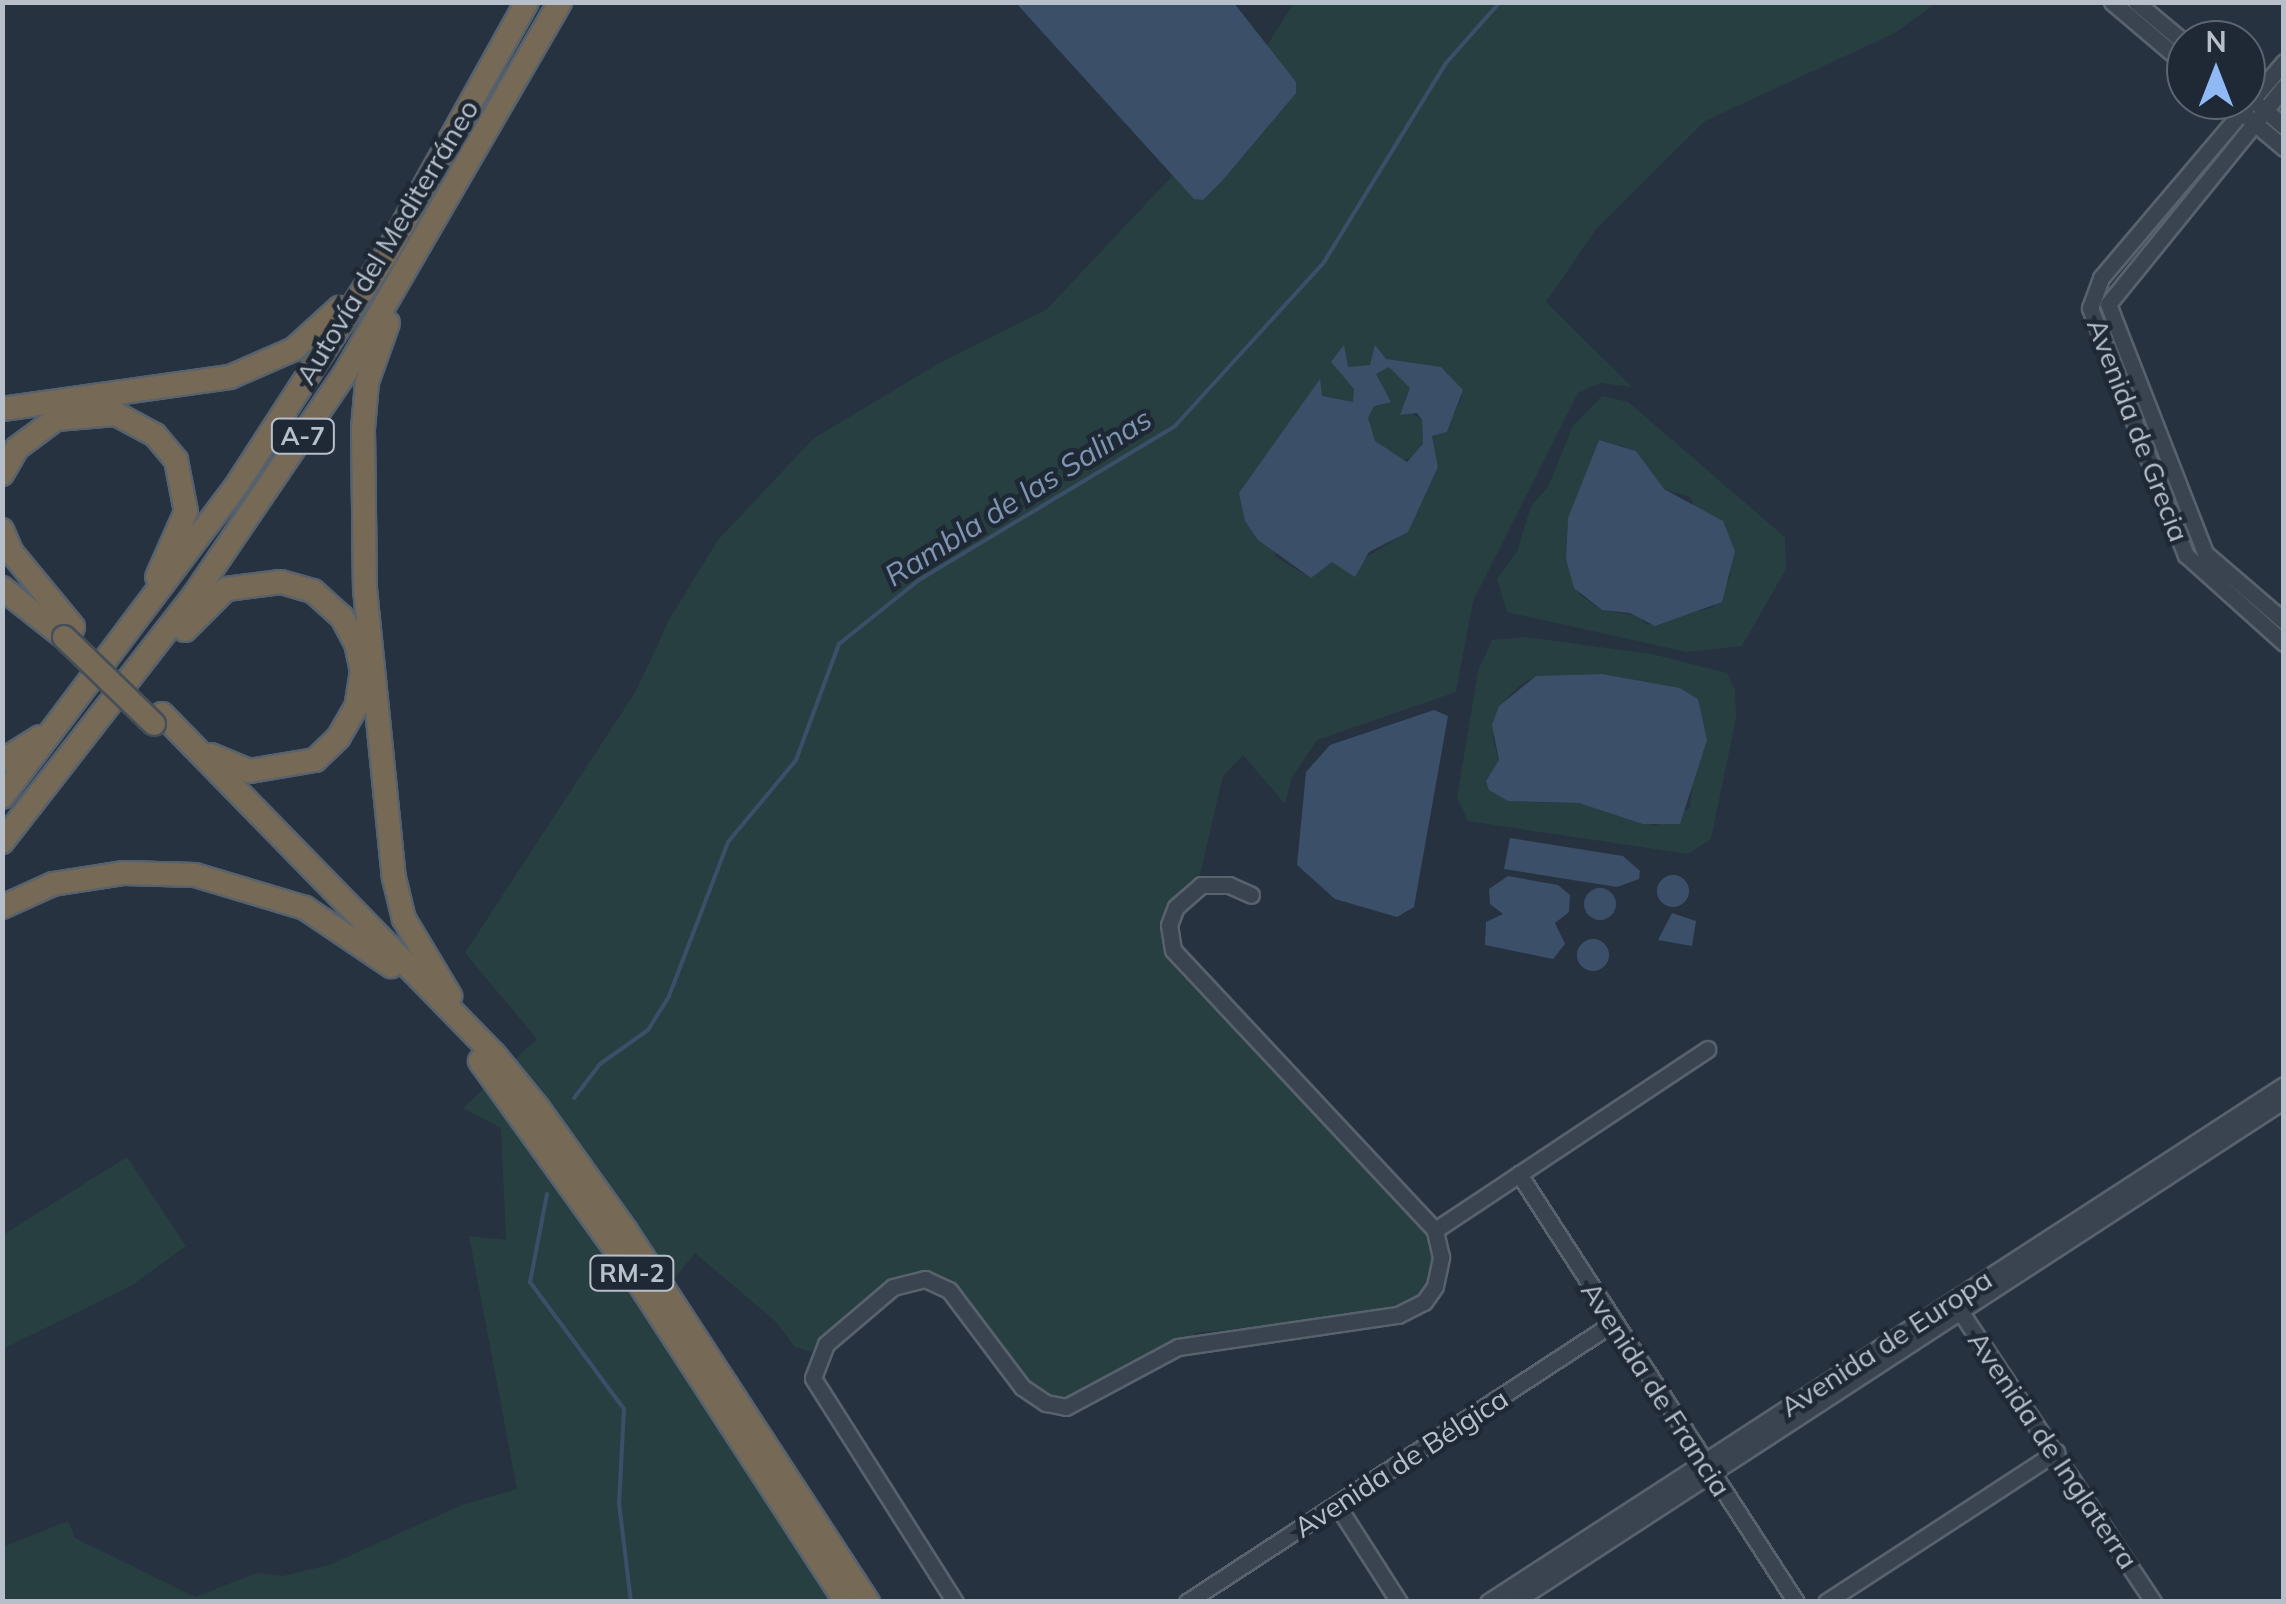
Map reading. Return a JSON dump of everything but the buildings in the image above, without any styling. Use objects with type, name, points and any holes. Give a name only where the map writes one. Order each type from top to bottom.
[{"type":"highway","points":[[2,784],[146,596],[340,308],[524,2]]},
{"type":"highway","name":"Autovía del Mediterráneo","points":[[2,797],[128,636],[259,452],[386,255],[524,2]]},
{"type":"highway","name":"Autovía del Mediterráneo","points":[[2,842],[195,594],[406,275],[560,2]]},
{"type":"highway","points":[[406,275],[367,382],[363,428],[365,589],[394,878],[404,919],[494,1054]]},
{"type":"highway","points":[[2,409],[230,377],[294,349],[340,308]]},
{"type":"highway","points":[[2,474],[34,431],[70,415],[116,414],[155,435],[176,460],[186,512],[146,596]]},
{"type":"highway","points":[[2,530],[12,553],[69,632]]},
{"type":"highway","points":[[2,853],[155,664],[226,590],[281,582],[313,591],[342,617],[356,643],[362,671],[356,708],[339,737],[314,760],[248,772],[217,760],[158,719]]},
{"type":"highway","points":[[2,588],[69,632]]},
{"type":"highway","name":"RM-2","points":[[69,632],[494,1054],[626,1230],[868,1602]]},
{"type":"highway","name":"RM-2","points":[[158,719],[391,966],[509,1100],[635,1277],[846,1602]]},
{"type":"highway","points":[[2,761],[40,736]]},
{"type":"highway","points":[[2,906],[53,884],[106,876],[195,874],[304,908],[391,966]]},
{"type":"street","points":[[2112,2],[2166,48]]},
{"type":"street","points":[[2136,2],[2166,27]]},
{"type":"street","name":"Avenida de Grecia","points":[[2266,88],[2284,62]]},
{"type":"street","name":"Avenida de Grecia","points":[[2241,120],[2101,278],[2090,308],[2186,555],[2284,644]]},
{"type":"street","name":"Avenida de Grecia","points":[[2243,120],[2112,292],[2109,318],[2205,553],[2284,621]]},
{"type":"street","points":[[2262,120],[2284,148]]},
{"type":"street","points":[[954,1602],[814,1385],[812,1371],[826,1344],[882,1294],[925,1279],[949,1290],[1022,1387],[1046,1404],[1066,1406],[1178,1347],[1210,1337],[1384,1318],[1416,1308],[1437,1278],[1441,1248],[1435,1230],[1173,950],[1169,925],[1176,906],[1201,885],[1229,885],[1250,894]]},
{"type":"street","points":[[1435,1230],[1707,1049]]},
{"type":"street","name":"Avenida de Europa","points":[[1514,1602],[1706,1468],[2284,1085]]},
{"type":"street","name":"Avenida de Europa","points":[[1956,1304],[2284,1100]]},
{"type":"street","name":"Avenida de Francia","points":[[1519,1174],[1796,1602]]},
{"type":"street","name":"Avenida de Inglaterra","points":[[1956,1304],[2153,1602]]},
{"type":"street","name":"Avenida de Bélgica","points":[[1187,1602],[1614,1323]]},
{"type":"street","points":[[1826,1602],[2056,1452]]},
{"type":"street","name":"Avenida de Europa","points":[[1488,1602],[1706,1468]]},
{"type":"street","points":[[1336,1505],[1399,1602]]},
{"type":"green space","points":[[1294,3],[1936,3],[1895,33],[1705,121],[1597,228],[1546,302],[1632,387],[1600,383],[1578,393],[1473,601],[1456,692],[1317,740],[1292,777],[1285,804],[1243,755],[1223,776],[1199,879],[1182,890],[1164,917],[1163,942],[1178,971],[1430,1236],[1433,1265],[1421,1295],[1381,1312],[1197,1333],[1076,1399],[1061,1400],[1025,1381],[950,1283],[925,1273],[893,1277],[812,1352],[795,1347],[776,1322],[695,1253],[652,1306],[844,1601],[3,1602],[3,1547],[68,1521],[75,1538],[195,1597],[257,1573],[283,1576],[329,1565],[462,1505],[517,1489],[469,1236],[506,1240],[501,1128],[463,1108],[537,1039],[465,953],[636,691],[670,618],[718,540],[813,439],[938,364],[1046,310],[1209,137]],"holes":[[[1447,372],[1462,396],[1447,432],[1432,436],[1438,467],[1412,522],[1396,539],[1345,570],[1332,562],[1311,578],[1274,556],[1354,470],[1389,450],[1401,460],[1412,458],[1423,444],[1422,420],[1412,413]]]},
{"type":"green space","points":[[1602,396],[1628,402],[1785,537],[1786,569],[1742,646],[1687,652],[1507,612],[1497,579],[1517,552],[1531,506],[1548,487],[1573,426]],"holes":[[[1599,440],[1629,448],[1664,489],[1690,497],[1731,575],[1714,607],[1647,625],[1638,616],[1602,610],[1580,595],[1566,559],[1568,518]]]},
{"type":"green space","points":[[1525,637],[1652,654],[1727,673],[1735,690],[1736,718],[1711,839],[1688,854],[1468,821],[1457,797],[1478,671],[1492,640]],"holes":[[[1602,674],[1680,688],[1698,699],[1704,750],[1693,773],[1690,808],[1655,826],[1579,803],[1521,802],[1486,781],[1499,760],[1493,738],[1499,706],[1536,676]]]},
{"type":"green space","points":[[127,1157],[186,1246],[132,1285],[3,1349],[3,1235]]},
{"type":"water","points":[[1016,3],[1234,3],[1296,82],[1296,93],[1222,181],[1203,200],[1194,199]]},
{"type":"water","points":[[1344,345],[1348,367],[1370,365],[1375,345],[1386,359],[1441,367],[1463,390],[1447,432],[1432,436],[1438,467],[1408,532],[1369,552],[1355,577],[1332,562],[1311,578],[1258,540],[1245,521],[1239,493],[1320,379],[1322,396],[1353,402],[1354,389],[1331,362]],"holes":[[[1389,367],[1410,388],[1400,415],[1417,413],[1422,420],[1423,444],[1407,462],[1375,441],[1368,418],[1374,406],[1391,402],[1376,374]]]},
{"type":"water","points":[[1599,440],[1636,451],[1664,489],[1723,521],[1735,551],[1722,602],[1655,626],[1630,613],[1602,610],[1574,588],[1566,559],[1568,518]]},
{"type":"water","points":[[1602,674],[1680,688],[1698,699],[1707,740],[1680,824],[1643,824],[1579,803],[1508,801],[1489,790],[1486,781],[1499,760],[1492,725],[1499,706],[1536,676]]},
{"type":"water","points":[[1434,710],[1448,716],[1414,907],[1397,917],[1335,899],[1297,865],[1306,772],[1330,745]]},
{"type":"water","points":[[1510,838],[1623,856],[1640,871],[1639,879],[1617,887],[1504,869]]},
{"type":"water","points":[[1673,875],[1684,880],[1689,891],[1684,902],[1673,907],[1662,902],[1657,891],[1662,880]]},
{"type":"water","points":[[1508,876],[1558,885],[1570,895],[1569,912],[1555,923],[1565,944],[1553,959],[1485,945],[1486,922],[1503,914],[1490,904],[1489,889]]},
{"type":"water","points":[[1600,888],[1611,893],[1616,904],[1611,915],[1600,920],[1589,915],[1584,904],[1589,893]]},
{"type":"water","points":[[1672,913],[1696,921],[1692,946],[1658,940]]},
{"type":"water","points":[[1593,939],[1604,944],[1609,955],[1604,966],[1593,971],[1582,966],[1577,955],[1582,944]]},
{"type":"waterway","name":"Rambla de las Salinas","points":[[574,1098],[600,1064],[648,1030],[669,996],[728,842],[796,760],[839,644],[919,580],[1175,426],[1324,262],[1446,63],[1500,2]]},
{"type":"waterway","name":"Rambla de las Salinas","points":[[547,1194],[530,1282],[624,1409],[619,1503],[631,1602]]}]
